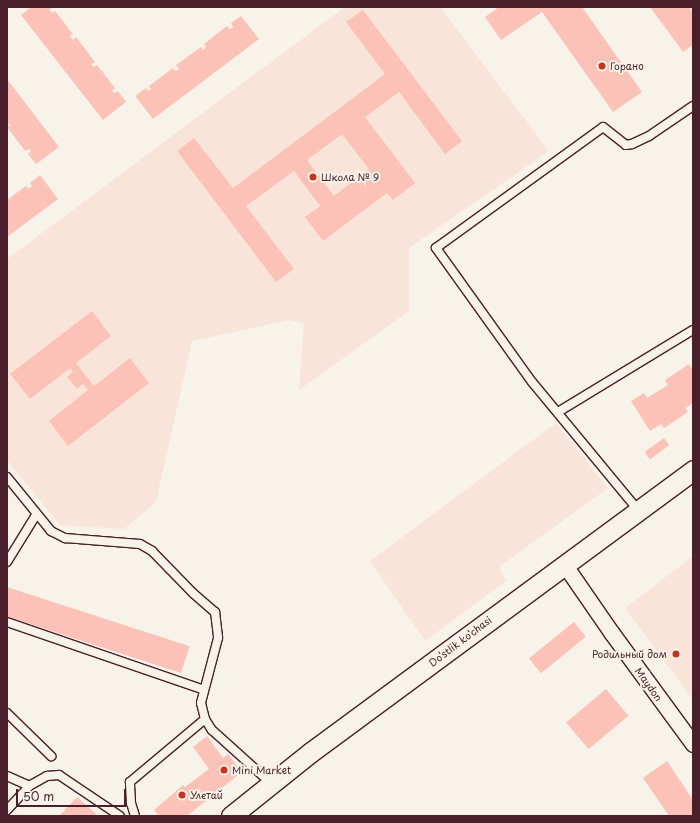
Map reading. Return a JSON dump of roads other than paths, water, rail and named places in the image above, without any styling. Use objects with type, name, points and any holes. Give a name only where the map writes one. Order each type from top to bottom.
[{"type":"street","name":"Do‘stlik ko‘chasi","points":[[231,816],[311,752],[693,470]]},
{"type":"street","name":"Maydon","points":[[564,564],[611,632],[693,744]]},
{"type":"lane","points":[[638,510],[532,382],[436,248],[603,127],[626,145],[632,144],[649,136],[693,106]]},
{"type":"lane","points":[[558,412],[693,330]]},
{"type":"lane","points":[[7,477],[36,515],[51,531],[65,538],[140,544],[152,551],[194,594],[215,612],[218,638],[201,703],[205,719],[212,730],[272,784]]},
{"type":"lane","points":[[7,562],[36,515]]},
{"type":"lane","points":[[7,622],[204,690]]},
{"type":"lane","points":[[7,713],[51,756]]},
{"type":"lane","points":[[135,816],[131,803],[130,782],[205,719]]},
{"type":"lane","points":[[7,810],[29,786],[47,776],[59,775],[120,816]]},
{"type":"lane","points":[[7,776],[29,786]]},
{"type":"place","name":"Горано","points":[[602,66]]},
{"type":"place","name":"Школа № 9","points":[[313,177]]},
{"type":"place","name":"Родильный дом","points":[[676,654]]},
{"type":"place","name":"Mini Market","points":[[224,770]]},
{"type":"place","name":"Улетай","points":[[182,795]]}]
